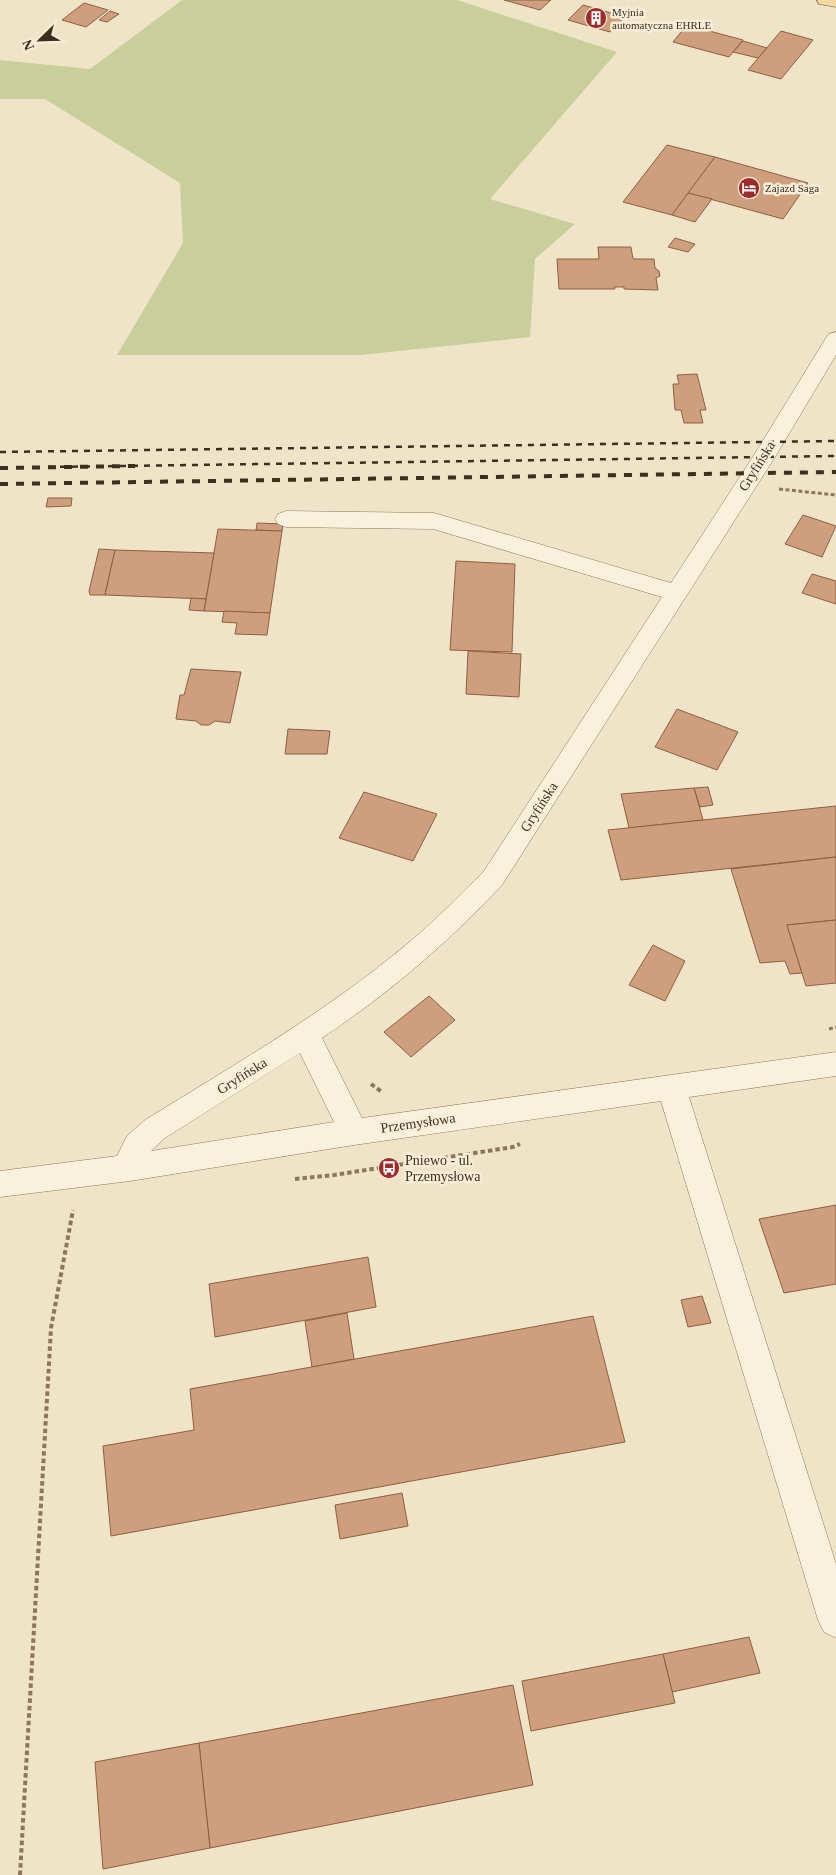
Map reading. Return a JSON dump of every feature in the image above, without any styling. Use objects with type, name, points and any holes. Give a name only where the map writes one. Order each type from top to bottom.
[{"type":"main road","points":[[825,0],[836,2]]},
{"type":"street","name":"Gryfińska","points":[[130,1168],[134,1150],[141,1140],[155,1129],[237,1080],[306,1035],[432,940],[455,920],[493,878],[745,486],[836,338]]},
{"type":"street","points":[[286,519],[434,521],[676,593]]},
{"type":"street","points":[[306,1035],[354,1132]]},
{"type":"street","name":"Przemysłowa","points":[[0,1184],[130,1168],[354,1132],[836,1064]]},
{"type":"street","points":[[672,1088],[836,1620]]},
{"type":"path","points":[[745,486],[836,495]]},
{"type":"path","points":[[368,1081],[384,1093]]},
{"type":"path","points":[[20,1875],[51,1328],[75,1201],[77,1175]]},
{"type":"green space","points":[[182,0],[457,0],[617,52],[490,199],[575,224],[535,259],[530,337],[361,355],[117,355],[183,243],[180,183],[45,99],[0,99],[0,60],[90,69]]},
{"type":"building","points":[[504,0],[551,0],[540,10]]},
{"type":"building","points":[[84,3],[108,10],[86,27],[62,20]]},
{"type":"building","name":"Myjnia automatyczna EHRLE","points":[[583,5],[625,17],[610,32],[568,20]]},
{"type":"building","points":[[110,11],[119,14],[107,22],[99,20]]},
{"type":"building","points":[[687,25],[743,40],[729,57],[673,42]]},
{"type":"building","points":[[781,31],[813,40],[781,79],[748,70]]},
{"type":"building","points":[[743,41],[767,48],[758,58],[733,52]]},
{"type":"building","points":[[667,145],[715,157],[672,215],[623,202]]},
{"type":"building","name":"Zajazd Saga","points":[[715,157],[808,183],[783,219],[688,193]]},
{"type":"building","points":[[688,193],[712,199],[695,222],[672,215]]},
{"type":"building","points":[[675,238],[695,244],[688,252],[668,247]]},
{"type":"building","points":[[598,247],[631,247],[633,259],[654,259],[655,268],[659,271],[660,276],[656,278],[658,290],[624,289],[624,287],[614,287],[615,289],[559,289],[557,259],[599,259]]},
{"type":"building","points":[[697,374],[706,410],[700,410],[703,423],[684,423],[681,410],[675,410],[673,384],[679,384],[677,375]]},
{"type":"building","points":[[48,498],[72,498],[71,506],[46,507]]},
{"type":"building","points":[[803,515],[836,526],[822,557],[785,544]]},
{"type":"building","points":[[257,523],[283,524],[282,531],[256,530]]},
{"type":"building","points":[[218,529],[282,531],[270,613],[204,611]]},
{"type":"building","points":[[99,549],[115,550],[105,595],[90,595],[89,591]]},
{"type":"building","points":[[115,550],[214,553],[206,599],[105,595]]},
{"type":"building","points":[[456,561],[515,564],[512,652],[450,650]]},
{"type":"building","points":[[812,574],[836,581],[836,604],[802,593]]},
{"type":"building","points":[[191,598],[206,599],[204,611],[189,610]]},
{"type":"building","points":[[224,611],[270,613],[267,635],[235,634],[237,623],[222,622]]},
{"type":"building","points":[[468,651],[521,654],[519,697],[466,694]]},
{"type":"building","points":[[191,669],[241,672],[230,723],[215,721],[209,725],[201,725],[196,721],[176,719],[180,695],[184,695]]},
{"type":"building","points":[[677,709],[738,732],[717,770],[655,747]]},
{"type":"building","points":[[288,729],[330,731],[327,754],[285,754]]},
{"type":"building","points":[[708,787],[713,805],[700,807],[694,788]]},
{"type":"building","points":[[694,788],[703,820],[629,828],[621,794]]},
{"type":"building","points":[[364,792],[437,814],[413,861],[339,838]]},
{"type":"building","points":[[836,806],[836,857],[621,880],[608,830]]},
{"type":"building","points":[[836,857],[836,920],[787,925],[802,973],[790,974],[785,961],[760,963],[731,869]]},
{"type":"building","points":[[836,920],[836,983],[806,986],[787,925]]},
{"type":"building","points":[[653,945],[685,961],[665,1001],[629,985]]},
{"type":"building","points":[[429,996],[455,1020],[411,1057],[384,1032]]},
{"type":"building","points":[[836,1205],[836,1284],[784,1293],[759,1219]]},
{"type":"building","points":[[368,1257],[376,1307],[215,1337],[209,1284]]},
{"type":"building","points":[[702,1296],[711,1323],[688,1327],[681,1300]]},
{"type":"building","points":[[347,1313],[354,1359],[312,1367],[305,1321]]},
{"type":"building","points":[[593,1316],[625,1442],[111,1536],[103,1446],[194,1430],[190,1389]]},
{"type":"building","points":[[402,1493],[408,1526],[340,1539],[335,1505]]},
{"type":"building","points":[[749,1637],[760,1673],[672,1692],[663,1654]]},
{"type":"building","points":[[663,1654],[675,1703],[531,1731],[522,1681]]},
{"type":"building","points":[[513,1685],[533,1785],[210,1848],[199,1743]]},
{"type":"building","points":[[199,1743],[210,1848],[103,1869],[95,1762]]},
{"type":"railway","points":[[0,452],[836,441]]},
{"type":"railway","points":[[48,467],[836,456]]},
{"type":"railway","points":[[0,468],[135,466]]},
{"type":"railway","points":[[0,484],[836,472]]},
{"type":"place","name":"Myjnia automatyczna EHRLE","points":[[596,18]]},
{"type":"place","name":"Zajazd Saga","points":[[749,188]]},
{"type":"place","name":"Pniewo - ul. Przemysłowa","points":[[389,1168]]}]
